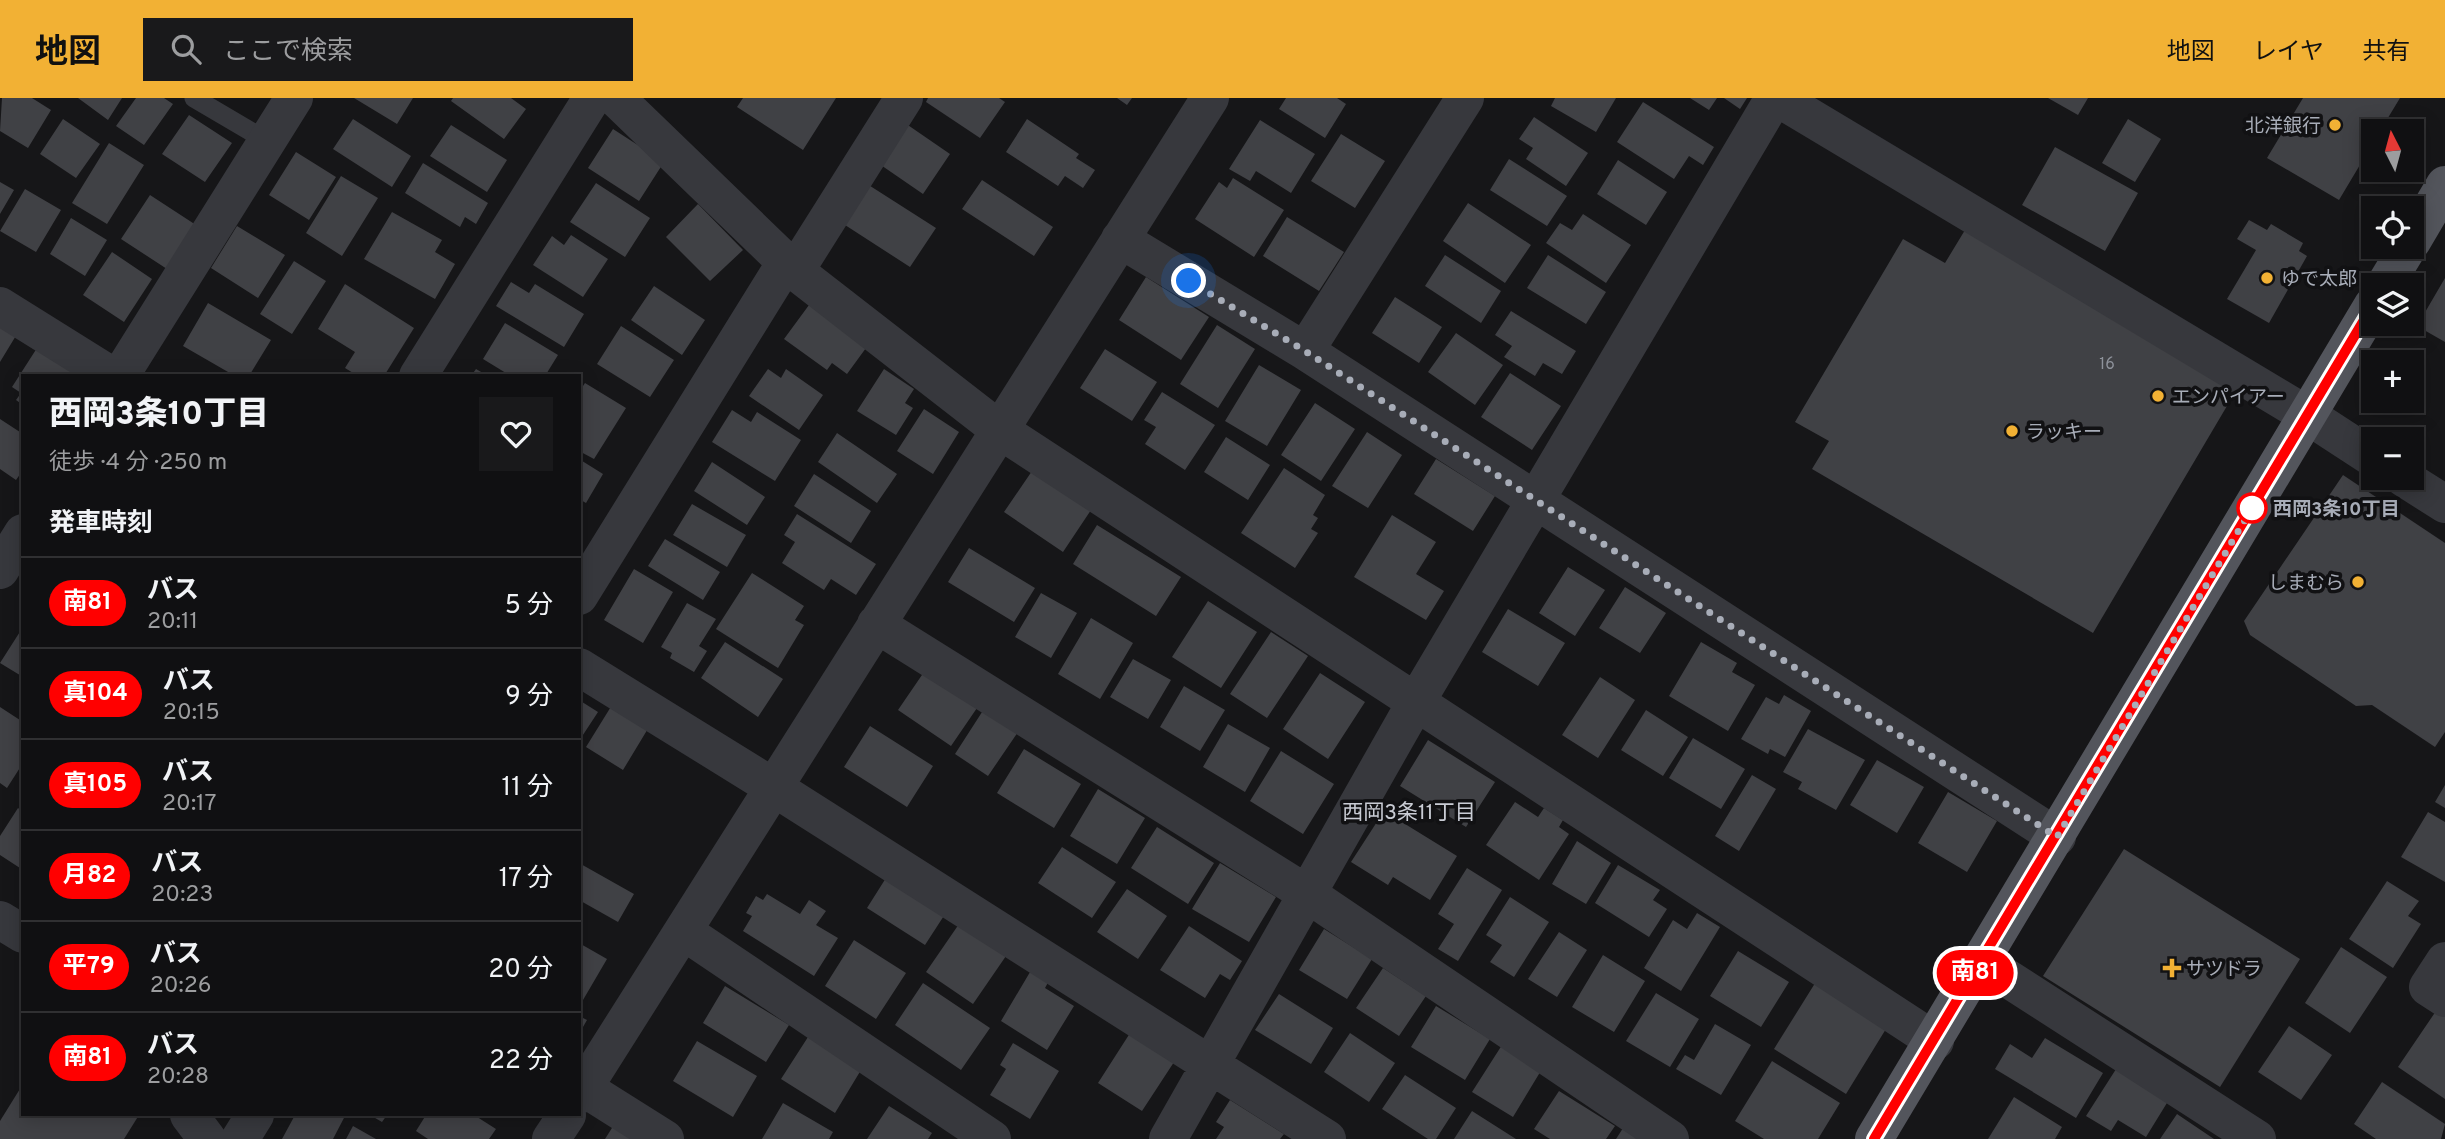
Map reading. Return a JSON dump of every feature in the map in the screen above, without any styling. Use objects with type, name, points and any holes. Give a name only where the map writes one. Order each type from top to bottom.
[{"type":"main road","points":[[2424,221],[2445,185]]},
{"type":"main road","points":[[1881,1137],[1982,961],[2361,325]]},
{"type":"street","points":[[121,374],[294,98]]},
{"type":"street","points":[[419,374],[592,98]]},
{"type":"street","points":[[616,98],[790,266],[1001,431],[1935,1041]]},
{"type":"street","points":[[581,593],[790,266],[904,98]]},
{"type":"street","points":[[581,1093],[1210,98]]},
{"type":"street","points":[[1305,351],[1465,98]]},
{"type":"street","points":[[1168,1139],[1309,895],[1416,702],[1776,98],[2307,415],[2361,450]]},
{"type":"street","points":[[1120,239],[1305,351],[2057,837]]},
{"type":"street","points":[[0,306],[109,374]]},
{"type":"street","points":[[2422,490],[2445,505]]},
{"type":"street","points":[[0,570],[21,536]]},
{"type":"street","points":[[876,624],[1309,895],[1670,1139]]},
{"type":"street","points":[[581,668],[1327,1139]]},
{"type":"street","points":[[0,920],[21,933]]},
{"type":"street","points":[[683,931],[992,1139]]},
{"type":"street","points":[[1982,961],[2257,1139]]},
{"type":"street","points":[[2445,961],[2428,987],[2445,998]]},
{"type":"street","points":[[581,1101],[665,1139]]},
{"type":"street","points":[[190,1116],[208,1139]]},
{"type":"street","points":[[240,1139],[254,1116]]},
{"type":"street","points":[[551,1139],[566,1116]]},
{"type":"lane","points":[[194,98],[267,141]]},
{"type":"building","points":[[2,98],[32,98],[51,110],[28,148],[0,131]]},
{"type":"building","points":[[78,98],[122,98],[108,120]]},
{"type":"building","points":[[136,98],[164,98],[173,104],[144,145],[116,126]]},
{"type":"building","points":[[354,98],[413,98],[397,124]]},
{"type":"building","points":[[453,98],[511,98],[526,109],[504,139],[451,101]]},
{"type":"building","points":[[743,98],[836,98],[803,150],[737,107]]},
{"type":"building","points":[[928,98],[999,98],[1005,102],[980,138],[926,102]]},
{"type":"building","points":[[1117,98],[1132,98],[1127,105]]},
{"type":"building","points":[[1286,98],[1337,98],[1346,104],[1325,138],[1279,109]]},
{"type":"building","points":[[1555,98],[1616,98],[1596,132],[1551,106]]},
{"type":"building","points":[[1690,98],[1717,98],[1709,110]]},
{"type":"building","points":[[1724,98],[1747,98],[1740,109]]},
{"type":"building","points":[[2048,98],[2088,98],[2078,115]]},
{"type":"building","points":[[2303,98],[2400,98],[2387,119],[2361,119],[2361,163],[2339,200],[2267,158]]},
{"type":"building","points":[[1643,102],[1714,147],[1703,165],[1689,156],[1674,179],[1617,142]]},
{"type":"building","points":[[189,115],[232,143],[205,182],[162,154]]},
{"type":"building","points":[[1534,117],[1588,153],[1566,186],[1526,159],[1533,148],[1519,139]]},
{"type":"building","points":[[63,119],[100,144],[76,178],[40,154]]},
{"type":"building","points":[[353,119],[411,156],[392,187],[333,149]]},
{"type":"building","points":[[1027,119],[1079,154],[1076,158],[1095,170],[1083,188],[1065,176],[1058,186],[1006,152]]},
{"type":"building","points":[[2128,119],[2161,139],[2135,182],[2102,163]]},
{"type":"building","points":[[1260,120],[1315,154],[1291,193],[1256,171],[1250,181],[1229,169]]},
{"type":"building","points":[[902,121],[950,154],[923,194],[875,161]]},
{"type":"building","points":[[451,125],[507,160],[487,192],[430,156]]},
{"type":"building","points":[[613,129],[664,162],[639,201],[588,168]]},
{"type":"building","points":[[1341,134],[1385,161],[1355,208],[1311,181]]},
{"type":"building","points":[[109,143],[144,165],[107,224],[72,203]]},
{"type":"building","points":[[2055,147],[2138,193],[2105,251],[2022,205]]},
{"type":"building","points":[[296,152],[336,177],[309,220],[269,195]]},
{"type":"building","points":[[1509,159],[1567,196],[1547,226],[1490,190]]},
{"type":"building","points":[[1618,160],[1667,192],[1646,225],[1597,194]]},
{"type":"building","points":[[423,163],[488,203],[476,224],[465,217],[460,227],[405,193]]},
{"type":"building","points":[[853,175],[936,228],[910,267],[828,214]]},
{"type":"building","points":[[341,176],[378,198],[342,256],[306,233]]},
{"type":"building","points":[[1233,178],[1284,210],[1254,257],[1195,219],[1219,182],[1227,188]]},
{"type":"building","points":[[982,180],[1053,227],[1034,256],[962,209]]},
{"type":"building","points":[[0,182],[14,190],[0,214]]},
{"type":"building","points":[[596,183],[650,218],[625,257],[570,222]]},
{"type":"building","points":[[25,189],[61,210],[36,252],[0,231]]},
{"type":"building","points":[[150,195],[196,225],[167,269],[121,239]]},
{"type":"building","points":[[1468,203],[1531,245],[1505,283],[1443,241]]},
{"type":"building","points":[[698,204],[743,250],[710,281],[666,237]]},
{"type":"building","points":[[392,212],[442,240],[435,252],[455,264],[435,299],[364,259]]},
{"type":"building","points":[[1583,214],[1631,245],[1606,283],[1546,243],[1560,223],[1572,230]]},
{"type":"building","points":[[1287,217],[1344,252],[1319,291],[1263,256]]},
{"type":"building","points":[[71,218],[107,240],[85,276],[50,254]]},
{"type":"building","name":"ゆで太郎","points":[[2249,220],[2267,230],[2271,224],[2303,243],[2299,251],[2307,256],[2269,323],[2227,299],[2256,250],[2237,239]]},
{"type":"building","points":[[237,226],[285,255],[258,298],[211,268]]},
{"type":"building","name":"ラッキー","points":[[1965,230],[2237,389],[2093,633],[1812,469],[1829,441],[1795,422],[1903,239],[1945,263]]},
{"type":"building","points":[[571,235],[608,259],[583,297],[533,265],[552,236],[564,245]]},
{"type":"building","points":[[112,252],[152,279],[124,322],[83,295]]},
{"type":"building","points":[[1445,255],[1501,291],[1481,323],[1425,286]]},
{"type":"building","points":[[1548,255],[1606,292],[1586,324],[1527,288]]},
{"type":"building","points":[[294,261],[326,281],[292,334],[260,314]]},
{"type":"building","points":[[1146,277],[1209,317],[1181,360],[1119,320]]},
{"type":"building","points":[[2445,278],[2445,342],[2424,330],[2424,314]]},
{"type":"building","points":[[511,282],[529,293],[535,284],[584,314],[564,347],[496,306]]},
{"type":"building","points":[[345,284],[414,328],[385,374],[355,374],[345,368],[355,352],[318,329]]},
{"type":"building","points":[[654,286],[705,320],[682,355],[631,320]]},
{"type":"building","points":[[1395,297],[1442,327],[1419,363],[1372,333]]},
{"type":"building","points":[[208,303],[271,340],[250,374],[232,374],[183,346]]},
{"type":"building","points":[[809,305],[866,348],[847,374],[832,363],[827,370],[784,339]]},
{"type":"building","points":[[1511,311],[1576,351],[1562,374],[1543,363],[1535,376],[1504,357],[1512,346],[1495,335]]},
{"type":"building","points":[[505,323],[558,355],[546,374],[508,374],[483,359]]},
{"type":"building","points":[[0,324],[17,334],[0,362]]},
{"type":"building","points":[[1217,325],[1255,349],[1218,408],[1180,384]]},
{"type":"building","points":[[621,326],[674,360],[650,397],[597,364]]},
{"type":"building","points":[[1456,333],[1503,365],[1475,405],[1428,372]]},
{"type":"building","points":[[37,348],[78,374],[21,374],[21,393],[12,387]]},
{"type":"building","points":[[1105,349],[1157,382],[1132,421],[1080,388]]},
{"type":"building","points":[[1259,365],[1301,390],[1267,446],[1225,421]]},
{"type":"building","points":[[768,369],[781,378],[786,369],[823,395],[799,430],[749,396]]},
{"type":"building","points":[[884,369],[914,389],[905,403],[913,408],[896,435],[857,411]]},
{"type":"building","points":[[1510,373],[1561,406],[1532,450],[1481,417]]},
{"type":"building","points":[[585,383],[626,408],[594,459],[581,452],[581,389]]},
{"type":"building","points":[[1162,392],[1215,425],[1185,470],[1145,444],[1156,427],[1144,420]]},
{"type":"building","points":[[1315,403],[1355,429],[1321,481],[1281,455]]},
{"type":"building","points":[[924,409],[959,432],[933,474],[897,451]]},
{"type":"building","points":[[732,410],[751,422],[757,412],[801,440],[775,481],[712,442]]},
{"type":"building","points":[[0,419],[21,433],[21,473],[16,480],[0,469]]},
{"type":"building","points":[[1367,432],[1402,455],[1368,508],[1332,486]]},
{"type":"building","points":[[837,433],[897,474],[877,503],[818,462]]},
{"type":"building","points":[[1226,437],[1270,465],[1248,500],[1204,472]]},
{"type":"building","points":[[1436,459],[1495,496],[1473,531],[1414,494]]},
{"type":"building","points":[[581,460],[603,474],[586,503],[581,500]]},
{"type":"building","points":[[712,462],[765,497],[747,525],[694,491]]},
{"type":"building","points":[[1284,468],[1325,495],[1313,515],[1318,518],[1311,529],[1318,533],[1295,568],[1241,533]]},
{"type":"building","points":[[1032,471],[1091,510],[1063,552],[1004,512]]},
{"type":"building","points":[[814,474],[871,511],[851,543],[794,506]]},
{"type":"building","name":"しまむら","points":[[2343,475],[2361,487],[2361,490],[2366,490],[2445,543],[2445,732],[2435,747],[2372,705],[2356,706],[2250,635],[2244,621]]},
{"type":"building","points":[[692,504],[746,535],[727,567],[673,535]]},
{"type":"building","points":[[797,514],[876,564],[856,595],[831,579],[824,590],[782,563],[795,542],[784,535]]},
{"type":"building","points":[[1392,515],[1436,542],[1416,574],[1444,591],[1426,620],[1354,577]]},
{"type":"building","points":[[1097,525],[1181,577],[1156,616],[1073,564]]},
{"type":"building","points":[[665,539],[720,572],[703,600],[648,566]]},
{"type":"building","points":[[969,548],[1035,588],[1014,622],[948,582]]},
{"type":"building","points":[[1568,567],[1605,590],[1575,636],[1539,613]]},
{"type":"building","points":[[634,569],[673,592],[643,643],[604,620]]},
{"type":"building","points":[[752,573],[804,606],[795,620],[804,625],[778,668],[716,629]]},
{"type":"building","points":[[1625,587],[1666,613],[1640,653],[1599,628]]},
{"type":"building","points":[[1041,593],[1077,613],[1051,658],[1015,637]]},
{"type":"building","points":[[1208,601],[1257,632],[1221,688],[1172,657]]},
{"type":"building","points":[[687,603],[716,619],[699,646],[707,651],[694,672],[670,658],[672,653],[661,647]]},
{"type":"building","points":[[1508,609],[1565,643],[1538,686],[1482,652]]},
{"type":"building","points":[[1091,618],[1133,643],[1100,699],[1058,674]]},
{"type":"building","points":[[21,630],[21,676],[0,663]]},
{"type":"building","points":[[1271,632],[1308,656],[1267,718],[1230,694]]},
{"type":"building","points":[[725,642],[783,679],[758,717],[701,678]]},
{"type":"building","points":[[1701,642],[1737,663],[1732,672],[1755,685],[1728,731],[1669,696]]},
{"type":"building","points":[[1133,659],[1171,680],[1148,719],[1110,697]]},
{"type":"building","points":[[924,672],[977,708],[951,746],[898,710]]},
{"type":"building","points":[[1320,673],[1365,702],[1328,759],[1283,729]]},
{"type":"building","points":[[1600,677],[1635,700],[1598,758],[1562,735]]},
{"type":"building","points":[[1184,686],[1225,710],[1200,751],[1160,727]]},
{"type":"building","points":[[1784,695],[1811,711],[1785,757],[1770,749],[1768,754],[1741,739],[1766,697],[1779,704]]},
{"type":"building","points":[[581,701],[598,712],[581,738]]},
{"type":"building","points":[[612,705],[649,727],[623,770],[586,747]]},
{"type":"building","points":[[0,707],[21,721],[21,766],[7,788],[0,783]]},
{"type":"building","points":[[984,709],[1018,732],[988,776],[955,754]]},
{"type":"building","points":[[1646,710],[1688,737],[1663,776],[1621,750]]},
{"type":"building","points":[[1228,724],[1270,748],[1245,792],[1203,767]]},
{"type":"building","points":[[870,726],[933,766],[907,807],[844,767]]},
{"type":"building","points":[[1808,729],[1865,760],[1836,810],[1798,789],[1802,782],[1783,772]]},
{"type":"building","points":[[1693,738],[1745,769],[1721,809],[1669,778]]},
{"type":"building","points":[[1428,740],[1495,782],[1466,827],[1400,786]]},
{"type":"building","points":[[1024,749],[1081,784],[1054,828],[997,793]]},
{"type":"building","points":[[1281,751],[1334,784],[1303,834],[1250,801]]},
{"type":"building","points":[[1877,760],[1924,787],[1897,833],[1850,805]]},
{"type":"building","points":[[1752,775],[1776,789],[1739,851],[1715,836]]},
{"type":"building","points":[[2445,785],[2445,808],[2435,802]]},
{"type":"building","points":[[1098,789],[1145,818],[1117,864],[1070,836]]},
{"type":"building","points":[[1948,792],[1997,821],[1967,872],[1918,843]]},
{"type":"building","points":[[1515,802],[1538,817],[1544,808],[1563,820],[1559,827],[1569,834],[1539,880],[1486,845]]},
{"type":"building","points":[[18,808],[21,810],[21,869],[0,855],[0,836]]},
{"type":"building","points":[[1384,811],[1457,856],[1430,900],[1393,877],[1388,885],[1351,862]]},
{"type":"building","points":[[2428,812],[2445,822],[2445,882],[2401,857]]},
{"type":"building","points":[[1157,827],[1214,863],[1188,904],[1131,868]]},
{"type":"building","points":[[1577,841],[1611,863],[1586,904],[1552,884]]},
{"type":"building","points":[[1062,847],[1116,882],[1092,918],[1038,883]]},
{"type":"building","name":"サツドラ","points":[[2124,849],[2300,959],[2220,1087],[2043,976]]},
{"type":"building","points":[[1220,863],[1276,897],[1249,942],[1192,909]]},
{"type":"building","points":[[581,864],[634,894],[618,922],[581,901]]},
{"type":"building","points":[[1618,865],[1660,890],[1653,900],[1667,909],[1649,937],[1595,903]]},
{"type":"building","points":[[1467,868],[1502,890],[1458,961],[1438,949],[1454,924],[1438,914]]},
{"type":"building","points":[[891,870],[949,908],[925,945],[867,908]]},
{"type":"building","points":[[2387,881],[2419,901],[2408,916],[2421,924],[2393,968],[2349,939]]},
{"type":"building","points":[[1127,889],[1167,916],[1138,959],[1097,932]]},
{"type":"building","points":[[767,894],[800,914],[809,900],[826,911],[816,925],[838,938],[814,976],[743,931],[752,916],[746,913],[756,896],[763,900]]},
{"type":"building","points":[[1510,897],[1549,922],[1514,977],[1490,962],[1502,945],[1486,935]]},
{"type":"building","points":[[1697,913],[1720,927],[1681,991],[1644,968],[1673,920],[1687,929]]},
{"type":"building","points":[[959,924],[1006,956],[973,1004],[926,972]]},
{"type":"building","points":[[1189,926],[1242,961],[1230,980],[1220,974],[1205,998],[1160,970]]},
{"type":"building","points":[[1324,929],[1372,959],[1347,999],[1299,970]]},
{"type":"building","points":[[1559,932],[1587,950],[1557,997],[1528,979]]},
{"type":"building","points":[[854,940],[906,973],[876,1019],[825,986]]},
{"type":"building","points":[[581,944],[607,959],[583,1000],[581,998]]},
{"type":"building","points":[[2341,947],[2387,977],[2350,1033],[2305,1003]]},
{"type":"building","points":[[1738,951],[1789,982],[1761,1027],[1710,996]]},
{"type":"building","points":[[1603,955],[1645,981],[1614,1032],[1572,1007]]},
{"type":"building","points":[[1033,967],[1051,977],[1045,988],[1074,1006],[1047,1050],[1001,1021]]},
{"type":"building","points":[[1383,968],[1426,996],[1399,1036],[1356,1008]]},
{"type":"building","points":[[1817,980],[1889,1024],[1846,1094],[1774,1049]]},
{"type":"building","points":[[923,983],[990,1028],[961,1070],[895,1025]]},
{"type":"building","points":[[725,986],[789,1025],[766,1062],[703,1023]]},
{"type":"building","points":[[1656,993],[1699,1019],[1670,1067],[1626,1041]]},
{"type":"building","points":[[1279,994],[1333,1028],[1311,1064],[1255,1030]]},
{"type":"building","points":[[1436,1006],[1490,1039],[1465,1080],[1411,1047]]},
{"type":"building","points":[[2436,1011],[2445,1017],[2445,1099],[2398,1067]]},
{"type":"building","points":[[581,1017],[587,1020],[581,1030]]},
{"type":"building","points":[[1715,1024],[1751,1045],[1721,1095],[1676,1069],[1685,1055],[1694,1060]]},
{"type":"building","points":[[2289,1026],[2332,1055],[2301,1100],[2258,1072]]},
{"type":"building","points":[[1132,1030],[1176,1059],[1142,1111],[1098,1083]]},
{"type":"building","points":[[1350,1033],[1395,1063],[1369,1102],[1324,1072]]},
{"type":"building","points":[[808,1037],[861,1070],[835,1113],[781,1079]]},
{"type":"building","points":[[2045,1038],[2103,1073],[2076,1118],[1995,1069],[2010,1044],[2032,1058]]},
{"type":"building","points":[[697,1041],[757,1076],[733,1117],[673,1081]]},
{"type":"building","points":[[1013,1043],[1059,1071],[1030,1119],[990,1095],[1006,1069],[1000,1065]]},
{"type":"building","points":[[1502,1045],[1542,1069],[1513,1117],[1472,1092]]},
{"type":"building","points":[[1772,1061],[1840,1103],[1818,1139],[1764,1139],[1735,1121]]},
{"type":"building","points":[[2118,1066],[2170,1098],[2146,1137],[2118,1120],[2111,1131],[2086,1116]]},
{"type":"building","points":[[1405,1075],[1456,1108],[1436,1139],[1428,1139],[1382,1109]]},
{"type":"building","points":[[2382,1082],[2445,1124],[2441,1139],[2376,1139],[2354,1124]]},
{"type":"building","points":[[21,1087],[21,1116],[138,1116],[124,1139],[0,1139],[0,1121]]},
{"type":"building","points":[[1559,1091],[1615,1126],[1606,1139],[1550,1139],[1534,1129]]},
{"type":"building","points":[[2014,1097],[2062,1127],[2055,1139],[1988,1139]]},
{"type":"building","points":[[1230,1100],[1284,1134],[1280,1139],[1216,1139],[1224,1127],[1216,1122]]},
{"type":"building","points":[[783,1103],[833,1132],[829,1139],[762,1139]]},
{"type":"building","points":[[889,1106],[932,1133],[928,1139],[867,1139]]},
{"type":"building","points":[[1472,1111],[1516,1139],[1454,1139]]},
{"type":"building","points":[[2177,1114],[2214,1139],[2160,1139]]},
{"type":"building","points":[[294,1116],[345,1116],[333,1139],[282,1139]]},
{"type":"building","points":[[372,1116],[386,1116],[382,1122]]},
{"type":"building","points":[[425,1116],[476,1116],[496,1129],[489,1139],[428,1139],[416,1131]]},
{"type":"building","points":[[617,1120],[646,1139],[605,1139]]},
{"type":"building","points":[[1625,1125],[1648,1139],[1616,1139]]},
{"type":"building","points":[[353,1126],[376,1139],[346,1139]]},
{"type":"bus line","name":"南81","points":[[1874,1139],[2361,325]]},
{"type":"place","name":"北洋銀行","points":[[2335,125]]},
{"type":"place","name":"ゆで太郎","points":[[2267,278]]},
{"type":"place","name":"エンパイアー","points":[[2158,396]]},
{"type":"place","name":"ラッキー","points":[[2012,431]]},
{"type":"place","name":"西岡3条10丁目","points":[[2252,508]]},
{"type":"place","name":"しまむら","points":[[2358,582]]},
{"type":"place","name":"サツドラ","points":[[2172,968]]},
{"type":"district","name":"西岡3条11丁目","points":[[1409,812]]},
{"type":"route","points":[[1189,281],[1305,351],[2057,837],[2252,508]]}]
